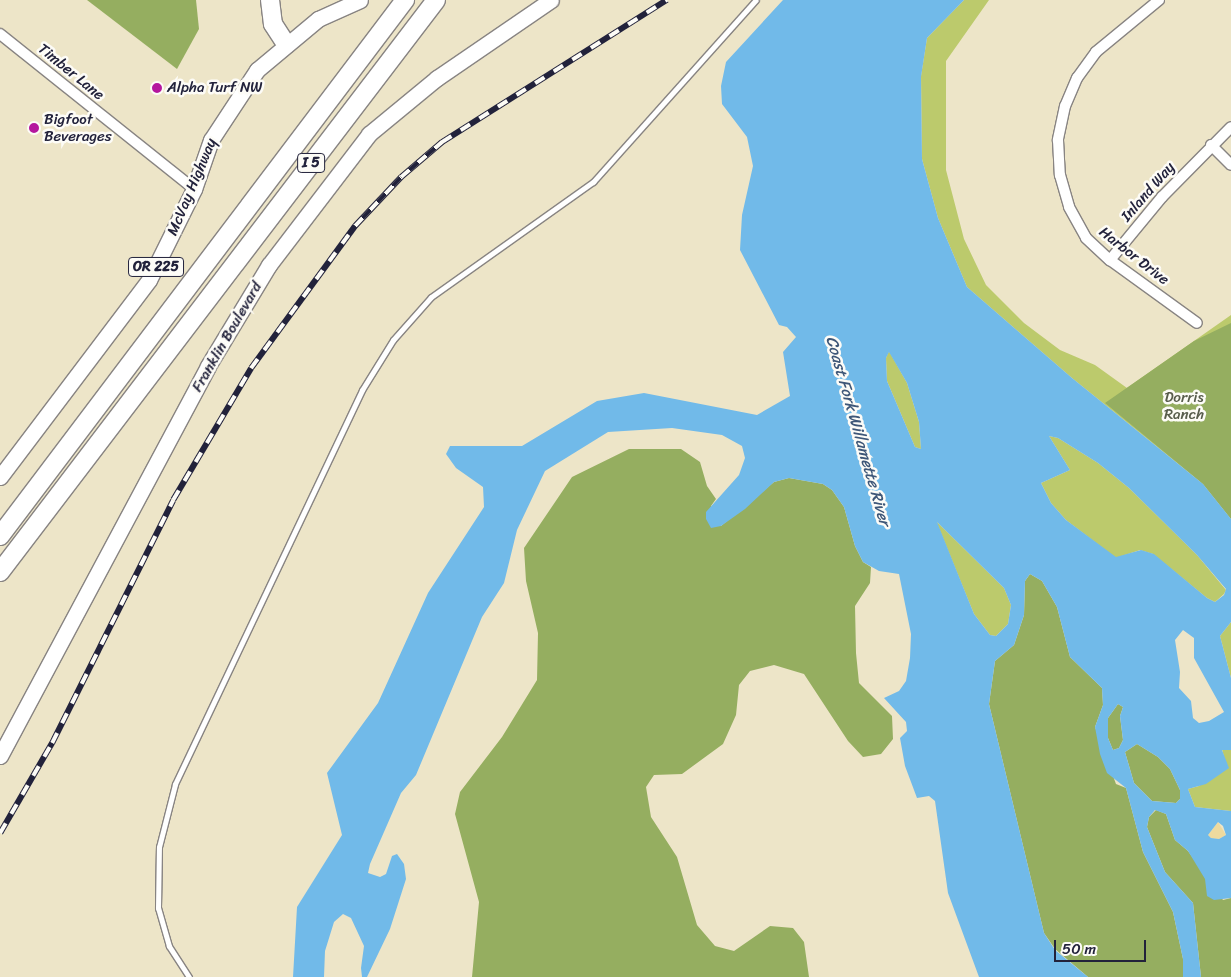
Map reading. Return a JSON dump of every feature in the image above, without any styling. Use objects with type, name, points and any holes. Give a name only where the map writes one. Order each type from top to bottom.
[{"type":"highway","points":[[270,0],[273,24],[286,44]]},
{"type":"highway","name":"I 5","points":[[0,536],[405,0]]},
{"type":"highway","name":"I 5","points":[[0,572],[436,0]]},
{"type":"main road","name":"Franklin Boulevard","points":[[0,756],[208,366],[269,265],[369,134],[437,78],[552,0]]},
{"type":"main road","name":"McVay Highway","points":[[0,477],[149,280],[194,189],[211,140],[231,106],[257,70],[318,19],[353,3]]},
{"type":"street","name":"Harbor Drive","points":[[1159,0],[1096,52],[1082,72],[1065,106],[1058,140],[1060,175],[1069,207],[1086,238],[1110,260],[1198,323]]},
{"type":"street","name":"Timber Lane","points":[[0,34],[194,189]]},
{"type":"street","name":"Inland Way","points":[[1110,260],[1162,197],[1211,145],[1231,127]]},
{"type":"street","points":[[1211,145],[1231,165]]},
{"type":"lane","points":[[189,977],[169,946],[158,908],[159,847],[175,784],[362,390],[393,340],[431,297],[593,182],[756,0]]},
{"type":"green space","points":[[87,0],[196,0],[199,29],[177,69]]},
{"type":"green space","name":"Dorris Ranch","points":[[964,0],[989,0],[946,61],[946,170],[964,239],[986,285],[1024,323],[1060,350],[1095,365],[1127,388],[1231,315],[1231,519],[1203,484],[1072,378],[967,287],[938,218],[922,159],[921,76],[927,38]]},
{"type":"green space","points":[[1231,323],[1231,519],[1203,484],[1105,403],[1194,341]]},
{"type":"green space","points":[[889,351],[907,383],[919,422],[921,449],[915,447],[887,381],[886,358]]},
{"type":"green space","points":[[1049,436],[1058,438],[1098,463],[1129,488],[1197,555],[1226,590],[1224,594],[1215,602],[1207,598],[1153,554],[1140,550],[1116,558],[1066,520],[1051,503],[1041,483],[1070,470]]},
{"type":"green space","points":[[629,449],[681,449],[700,462],[707,486],[716,499],[711,506],[721,526],[774,482],[789,478],[823,484],[832,490],[844,507],[855,546],[863,562],[871,567],[870,583],[855,606],[856,653],[859,683],[892,716],[893,739],[881,754],[863,757],[848,741],[804,674],[774,665],[750,671],[739,685],[736,715],[723,744],[682,774],[654,775],[646,787],[651,817],[677,857],[697,925],[715,946],[734,951],[770,926],[793,928],[804,942],[809,977],[472,977],[479,902],[455,814],[460,792],[502,737],[537,680],[538,633],[526,581],[524,548],[572,477]]},
{"type":"green space","points":[[936,521],[1004,588],[1011,605],[1008,624],[996,636],[990,635],[974,614]]},
{"type":"green space","points":[[1030,574],[1042,581],[1057,607],[1070,657],[1102,688],[1103,705],[1095,727],[1116,784],[1126,788],[1143,852],[1173,912],[1183,959],[1183,977],[1088,977],[1055,949],[1044,933],[989,704],[995,661],[1014,645],[1024,615],[1025,581]]},
{"type":"green space","points":[[1231,622],[1231,678],[1220,636]]},
{"type":"green space","points":[[1118,704],[1123,707],[1120,716],[1123,740],[1119,748],[1113,750],[1108,738],[1108,718]]},
{"type":"green space","points":[[1137,744],[1158,757],[1170,769],[1180,790],[1180,799],[1176,803],[1152,801],[1134,783],[1125,752]]},
{"type":"green space","points":[[1222,749],[1231,750],[1231,811],[1195,807],[1188,789],[1199,786],[1224,757]]},
{"type":"green space","points":[[1156,810],[1166,814],[1175,840],[1188,851],[1223,900],[1231,898],[1231,977],[1201,977],[1193,903],[1165,872],[1147,827],[1149,817]]},
{"type":"sand","points":[[1218,822],[1226,835],[1219,839],[1211,838],[1208,835]]},
{"type":"water","name":"Coast Fork Willamette River","points":[[783,0],[964,0],[927,38],[921,77],[922,159],[938,218],[967,287],[1072,378],[1203,484],[1231,519],[1231,622],[1220,636],[1231,678],[1231,750],[1222,750],[1229,768],[1206,784],[1188,789],[1195,807],[1231,811],[1231,898],[1214,900],[1207,896],[1205,879],[1188,851],[1175,840],[1166,814],[1155,810],[1149,817],[1147,827],[1165,872],[1193,903],[1201,977],[1183,977],[1183,959],[1173,912],[1143,852],[1126,788],[1107,773],[1100,754],[1095,727],[1103,705],[1102,688],[1070,657],[1057,607],[1042,581],[1030,574],[1025,581],[1024,615],[1014,645],[995,661],[989,704],[1044,933],[1055,950],[1088,977],[979,977],[948,893],[935,801],[929,796],[917,798],[905,766],[900,738],[907,731],[906,722],[884,698],[899,691],[906,681],[910,658],[911,634],[899,574],[879,571],[863,562],[855,546],[844,507],[832,490],[823,484],[789,478],[774,482],[745,509],[721,526],[711,528],[706,519],[706,512],[739,475],[745,458],[742,446],[722,435],[672,428],[608,432],[545,471],[517,530],[504,583],[482,617],[416,775],[401,793],[370,864],[368,873],[380,877],[386,874],[392,856],[397,854],[404,864],[406,879],[390,929],[367,977],[362,977],[361,968],[364,946],[351,918],[343,914],[334,922],[325,951],[324,977],[293,977],[297,907],[342,835],[327,773],[378,703],[428,593],[484,507],[483,487],[456,468],[446,454],[450,446],[522,446],[597,401],[644,393],[757,415],[790,396],[783,352],[796,337],[787,327],[779,325],[740,250],[742,215],[753,166],[747,137],[722,104],[721,86],[726,62]],"holes":[[[889,352],[907,383],[919,422],[921,449],[915,447],[887,381],[886,358]],[[1049,436],[1058,438],[1098,463],[1129,488],[1197,555],[1226,589],[1224,595],[1215,602],[1207,598],[1154,554],[1141,550],[1116,557],[1066,520],[1051,503],[1041,483],[1070,470]],[[937,522],[1004,588],[1011,605],[1008,624],[996,636],[990,635],[974,614]],[[1183,630],[1194,638],[1194,658],[1224,712],[1209,721],[1199,723],[1193,718],[1191,701],[1179,688],[1180,672],[1175,640]],[[1118,704],[1123,707],[1120,716],[1123,740],[1119,748],[1113,750],[1108,738],[1108,718]],[[1137,744],[1158,757],[1170,769],[1180,790],[1180,799],[1176,803],[1152,801],[1134,783],[1125,752]],[[1218,822],[1223,826],[1226,835],[1219,839],[1211,838],[1208,835]]]},
{"type":"railway","points":[[0,833],[52,743],[173,500],[251,368],[355,226],[401,177],[442,142],[667,0]]},
{"type":"place","name":"Alpha Turf NW","points":[[157,88]]},
{"type":"place","name":"Bigfoot Beverages","points":[[34,128]]}]
